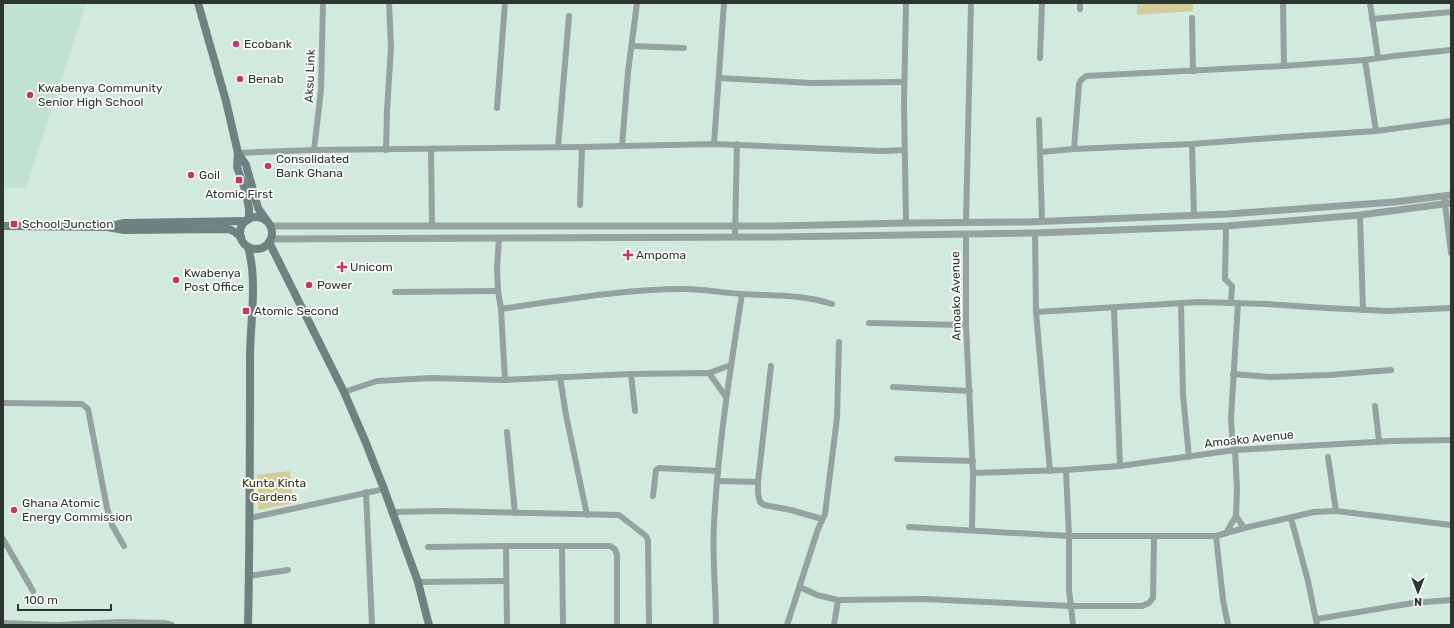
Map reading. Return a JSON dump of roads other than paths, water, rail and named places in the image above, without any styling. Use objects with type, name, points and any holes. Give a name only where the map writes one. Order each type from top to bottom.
[{"type":"main road","points":[[198,3],[226,101],[238,153],[237,167],[246,192],[249,209],[247,220],[241,228],[241,237]]},
{"type":"main road","points":[[238,153],[246,165],[258,208],[272,232],[270,241],[266,246],[260,248],[248,247]]},
{"type":"main road","points":[[107,227],[124,223],[247,220],[257,217],[268,223]]},
{"type":"main road","points":[[3,226],[107,227],[124,230],[229,229],[241,237],[248,247],[252,265],[248,625]]},
{"type":"main road","points":[[270,241],[344,392],[384,488],[418,582],[429,625]]},
{"type":"street","name":"Aksu Link","points":[[314,150],[321,90],[323,3]]},
{"type":"street","points":[[386,150],[391,47],[389,3]]},
{"type":"street","points":[[497,108],[505,3]]},
{"type":"street","points":[[622,146],[637,3]]},
{"type":"street","points":[[714,144],[724,3]]},
{"type":"street","points":[[906,3],[904,82],[906,223]]},
{"type":"street","points":[[966,222],[971,3]]},
{"type":"street","points":[[1040,58],[1042,3]]},
{"type":"street","points":[[1283,3],[1284,66]]},
{"type":"street","points":[[1370,3],[1378,58]]},
{"type":"street","points":[[1372,20],[1451,12]]},
{"type":"street","points":[[558,147],[569,16]]},
{"type":"street","points":[[1192,18],[1193,71]]},
{"type":"street","points":[[632,46],[684,48]]},
{"type":"street","points":[[1074,149],[1079,84],[1086,76],[1284,66],[1365,60],[1451,50]]},
{"type":"street","points":[[1365,60],[1376,131]]},
{"type":"street","points":[[719,78],[810,83],[904,82]]},
{"type":"street","points":[[1039,120],[1042,221]]},
{"type":"street","points":[[1040,152],[1074,149],[1192,144],[1257,138],[1376,131],[1451,121]]},
{"type":"street","points":[[238,153],[314,150],[714,144],[882,151],[904,150]]},
{"type":"street","points":[[735,237],[737,144]]},
{"type":"street","points":[[1192,144],[1194,216]]},
{"type":"street","points":[[580,205],[582,147]]},
{"type":"street","points":[[431,149],[432,226]]},
{"type":"street","points":[[268,223],[432,226],[735,226],[1042,221],[1194,216],[1394,202],[1448,195],[1451,253]]},
{"type":"street","points":[[270,241],[1035,233],[1226,226],[1360,215],[1448,204]]},
{"type":"street","points":[[1360,215],[1363,310]]},
{"type":"street","points":[[1226,226],[1225,279],[1232,286],[1234,303],[1231,418],[1235,450],[1237,489],[1236,516],[1226,533]]},
{"type":"street","points":[[1035,233],[1036,312],[1050,471]]},
{"type":"street","name":"Amoako Avenue","points":[[966,234],[966,325],[973,473],[1050,471],[1120,466],[1235,450],[1379,442],[1451,440]]},
{"type":"street","points":[[499,238],[497,268],[505,380]]},
{"type":"street","points":[[501,309],[636,291],[686,289],[742,294],[794,296],[820,300],[832,304]]},
{"type":"street","points":[[395,292],[498,291]]},
{"type":"street","points":[[716,625],[713,571],[714,524],[718,471],[726,397],[742,294]]},
{"type":"street","points":[[1036,312],[1199,302],[1405,311],[1451,308]]},
{"type":"street","points":[[1181,304],[1183,395],[1189,457]]},
{"type":"street","points":[[1114,308],[1120,466]]},
{"type":"street","points":[[869,323],[966,325]]},
{"type":"street","points":[[787,625],[822,519],[825,514],[837,418],[839,342]]},
{"type":"street","points":[[344,392],[377,381],[432,378],[505,380],[632,374],[709,373],[731,365]]},
{"type":"street","points":[[771,366],[758,482],[760,502],[764,506],[791,510],[822,519]]},
{"type":"street","points":[[1233,374],[1270,377],[1322,376],[1391,370]]},
{"type":"street","points":[[709,373],[726,397]]},
{"type":"street","points":[[632,374],[635,411]]},
{"type":"street","points":[[560,377],[566,415],[587,515]]},
{"type":"street","points":[[893,387],[970,391]]},
{"type":"street","points":[[3,404],[82,404],[86,406],[88,409],[107,508],[112,525],[124,546]]},
{"type":"street","points":[[1375,406],[1379,442]]},
{"type":"street","points":[[506,432],[515,513]]},
{"type":"street","points":[[1328,457],[1336,511]]},
{"type":"street","points":[[897,459],[973,461]]},
{"type":"street","points":[[653,496],[656,470],[659,468],[718,471]]},
{"type":"street","points":[[1066,470],[1069,536],[1069,591],[1073,625]]},
{"type":"street","points":[[972,529],[973,473]]},
{"type":"street","points":[[718,481],[758,482]]},
{"type":"street","points":[[250,518],[384,488]]},
{"type":"street","points":[[366,492],[372,625]]},
{"type":"street","points":[[392,512],[441,511],[619,515],[646,536],[648,540],[649,625]]},
{"type":"street","points":[[909,527],[972,529],[1069,536],[1216,536],[1314,512],[1336,511],[1451,525]]},
{"type":"street","points":[[1236,516],[1244,528]]},
{"type":"street","points":[[1291,518],[1308,581],[1317,622],[1413,603],[1451,600]]},
{"type":"street","points":[[1216,536],[1223,600],[1228,625]]},
{"type":"street","points":[[800,587],[817,595],[838,600],[924,598],[1071,606],[1142,606],[1149,603],[1153,598],[1154,537]]},
{"type":"street","points":[[3,539],[33,591]]},
{"type":"street","points":[[506,546],[507,625]]},
{"type":"street","points":[[428,547],[610,546],[615,549],[617,555],[617,625]]},
{"type":"street","points":[[562,547],[563,625]]},
{"type":"street","points":[[249,576],[288,570]]},
{"type":"street","points":[[418,582],[506,581]]},
{"type":"street","points":[[834,625],[838,600]]},
{"type":"street","points":[[3,623],[57,625],[119,622],[164,623],[172,625]]},
{"type":"place","name":"Ecobank","points":[[236,44]]},
{"type":"place","name":"Benab","points":[[240,79]]},
{"type":"place","name":"Kwabenya Community Senior High School","points":[[30,95]]},
{"type":"place","name":"Consolidated Bank Ghana","points":[[268,166]]},
{"type":"place","name":"Goil","points":[[191,175]]},
{"type":"place","name":"Atomic First","points":[[239,180]]},
{"type":"place","name":"School Junction","points":[[14,224]]},
{"type":"place","name":"Ampoma","points":[[628,255]]},
{"type":"place","name":"Unicom","points":[[342,267]]},
{"type":"place","name":"Kwabenya Post Office","points":[[176,280]]},
{"type":"place","name":"Power","points":[[309,285]]},
{"type":"place","name":"Atomic Second","points":[[246,311]]},
{"type":"place","name":"Ghana Atomic Energy Commission","points":[[14,510]]},
{"type":"park label","name":"Kunta Kinta Gardens","points":[[274,490]]}]
